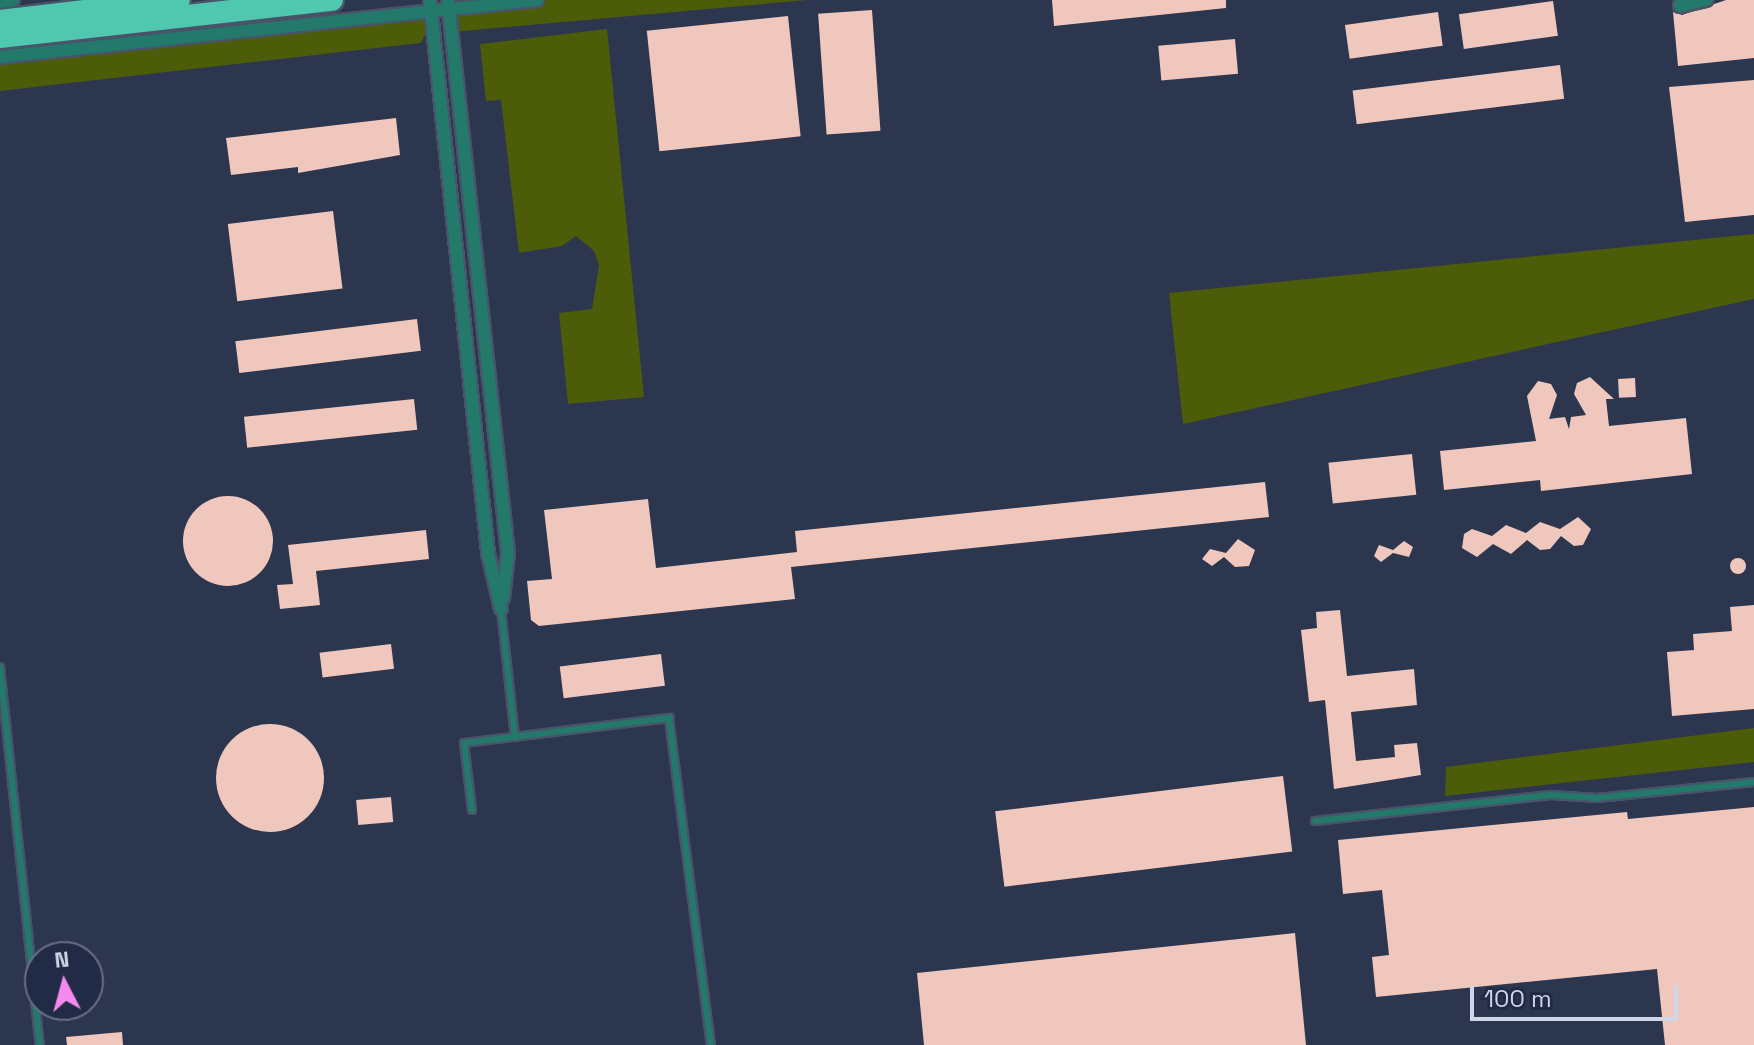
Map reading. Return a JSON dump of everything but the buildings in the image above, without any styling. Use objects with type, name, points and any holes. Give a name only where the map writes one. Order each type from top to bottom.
[{"type":"highway","points":[[0,21],[179,0]]},
{"type":"highway","points":[[0,37],[332,0]]},
{"type":"street","points":[[0,2],[13,0]]},
{"type":"street","points":[[0,57],[431,5],[537,0]]},
{"type":"street","points":[[1682,0],[1680,6],[1706,0]]},
{"type":"street","points":[[449,4],[508,553],[501,609]]},
{"type":"street","points":[[431,5],[488,553],[501,609]]},
{"type":"lane","points":[[501,609],[515,737]]},
{"type":"lane","points":[[0,667],[40,1045]]},
{"type":"lane","points":[[472,810],[464,743],[669,718],[711,1045]]},
{"type":"lane","points":[[1315,821],[1551,795],[1597,798],[1754,782]]},
{"type":"green space","points":[[537,0],[807,0],[452,32],[461,8]]},
{"type":"green space","points":[[418,12],[432,20],[421,43],[0,91],[0,58]]},
{"type":"green space","points":[[607,29],[644,397],[568,404],[559,313],[592,309],[599,265],[594,251],[576,236],[562,246],[519,253],[501,100],[486,101],[480,44]]},
{"type":"green space","points":[[1754,234],[1754,299],[1183,424],[1169,293]]},
{"type":"green space","points":[[1754,728],[1754,762],[1445,796],[1446,767]]}]
